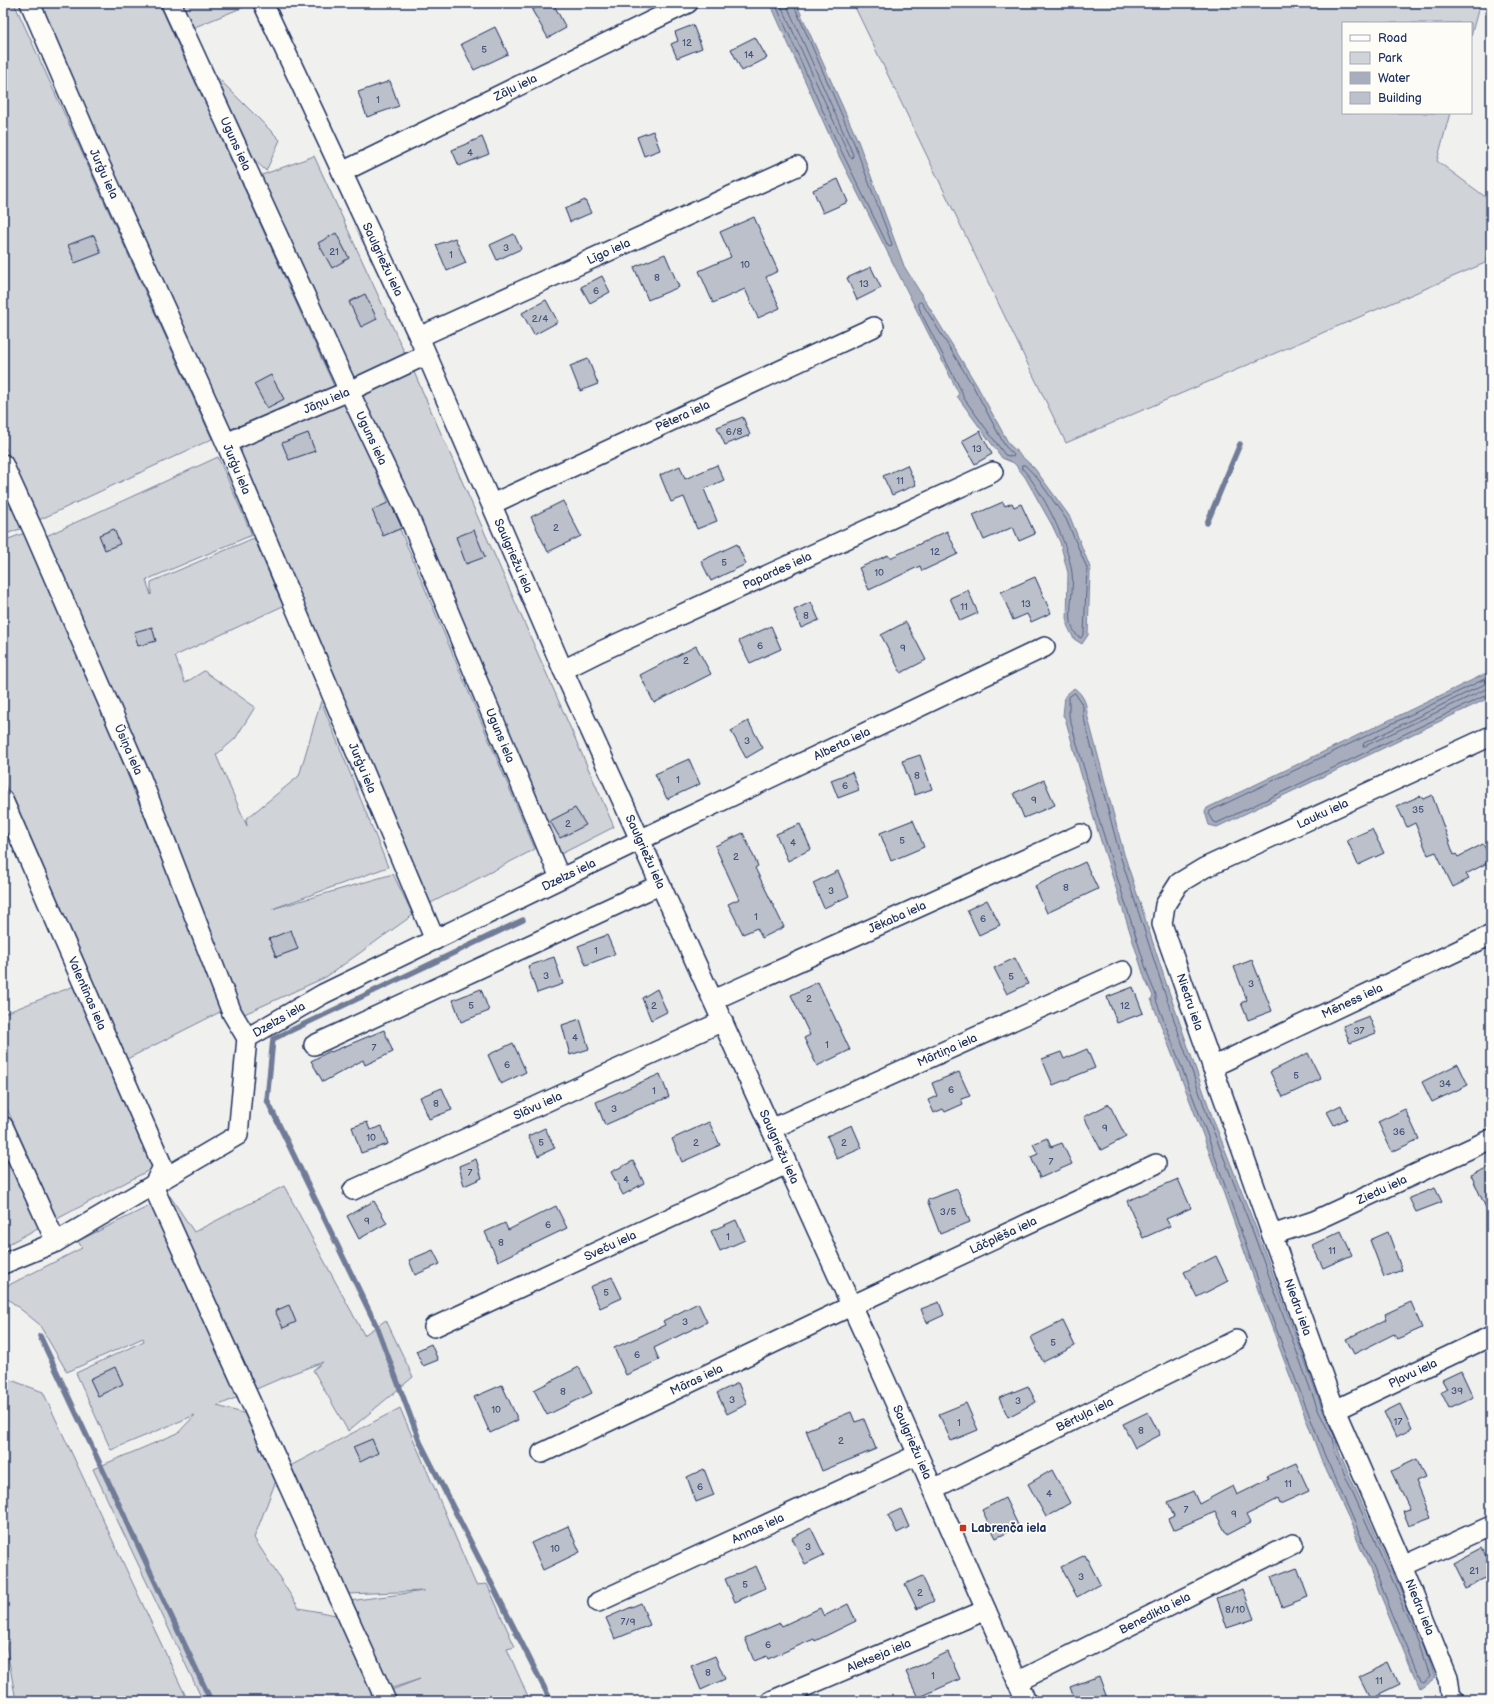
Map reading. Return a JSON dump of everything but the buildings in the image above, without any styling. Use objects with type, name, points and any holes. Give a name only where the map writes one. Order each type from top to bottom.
[{"type":"street","name":"Jurģu iela","points":[[30,3],[226,443],[436,940]]},
{"type":"street","name":"Uguns iela","points":[[171,3],[349,391],[410,518],[560,878]]},
{"type":"street","name":"Saulgriežu iela","points":[[263,3],[419,337],[563,670],[639,841],[723,1021],[933,1489],[1026,1701]]},
{"type":"street","name":"Zāļu iela","points":[[342,172],[688,3]]},
{"type":"street","name":"Līgo iela","points":[[419,337],[798,166]]},
{"type":"street","name":"Pētera iela","points":[[492,504],[874,327]]},
{"type":"street","name":"Jāņu iela","points":[[226,443],[349,391],[426,356]]},
{"type":"street","name":"Ūsiņa iela","points":[[3,464],[34,532],[140,778],[232,1013],[247,1038]]},
{"type":"street","name":"Papardes iela","points":[[563,670],[599,652],[993,472]]},
{"type":"street","name":"Alberta iela","points":[[639,841],[1045,647]]},
{"type":"street","name":"Lauku iela","points":[[1165,904],[1179,883],[1204,868],[1491,736]]},
{"type":"street","name":"Valentīnas iela","points":[[3,800],[163,1167],[153,1186]]},
{"type":"street","name":"Jēkaba iela","points":[[713,1000],[1081,834]]},
{"type":"street","name":"Dzelzs iela","points":[[3,1264],[56,1242],[238,1135],[247,1038],[323,994],[639,841]]},
{"type":"street","points":[[314,1045],[659,885]]},
{"type":"street","name":"Niedru iela","points":[[1165,904],[1162,924],[1272,1236],[1335,1410],[1403,1566],[1448,1679],[1451,1701]]},
{"type":"street","name":"Mēness iela","points":[[1212,1067],[1491,935]]},
{"type":"street","name":"Mārtiņa iela","points":[[771,1129],[1123,971]]},
{"type":"street","name":"Slāvu iela","points":[[353,1190],[723,1021]]},
{"type":"street","points":[[3,1126],[56,1242]]},
{"type":"street","name":"Ziedu iela","points":[[1272,1236],[1314,1221],[1491,1139]]},
{"type":"street","name":"Sveču iela","points":[[434,1327],[787,1164]]},
{"type":"street","name":"Lāčplēša iela","points":[[851,1306],[1156,1164]]},
{"type":"street","points":[[153,1186],[386,1701]]},
{"type":"street","name":"Māras iela","points":[[542,1453],[851,1306]]},
{"type":"street","name":"Pļavu iela","points":[[1335,1410],[1491,1336]]},
{"type":"street","name":"Bērtuļa iela","points":[[933,1489],[1236,1340]]},
{"type":"street","name":"Annas iela","points":[[598,1602],[917,1455]]},
{"type":"street","points":[[1403,1566],[1491,1526]]},
{"type":"street","name":"Benedikta iela","points":[[1017,1682],[1293,1544]]},
{"type":"street","name":"Alekseja iela","points":[[771,1701],[986,1610]]},
{"type":"green space","points":[[3,3],[14,3],[212,439],[39,520],[3,442]]},
{"type":"green space","points":[[35,3],[159,3],[197,86],[217,77],[280,140],[266,171],[223,129],[218,131],[334,386],[229,430]]},
{"type":"green space","points":[[179,3],[251,3],[251,4],[190,29]]},
{"type":"green space","points":[[853,3],[1480,3],[1472,32],[1472,22],[1342,22],[1342,114],[1450,114],[1437,161],[1491,201],[1491,250],[1485,263],[1066,443]]},
{"type":"green space","points":[[314,156],[406,356],[351,379],[259,176]]},
{"type":"green space","points":[[414,372],[614,827],[557,856],[362,395]]},
{"type":"green space","points":[[345,399],[535,849],[427,905],[241,456],[242,447]]},
{"type":"green space","points":[[218,457],[252,535],[146,580],[151,595],[151,582],[254,538],[283,606],[175,656],[185,683],[204,671],[255,707],[235,739],[216,755],[247,826],[246,819],[299,776],[321,701],[388,867],[272,909],[393,874],[413,915],[326,977],[240,1016],[44,537]]},
{"type":"green space","points":[[3,484],[23,528],[3,535]]},
{"type":"green space","points":[[30,531],[222,1011],[125,1060],[3,780],[3,541]]},
{"type":"green space","points":[[74,986],[153,1168],[57,1219],[3,1100],[3,1014]]},
{"type":"green space","points":[[3,1144],[40,1227],[3,1247]]},
{"type":"green space","points":[[284,1186],[364,1335],[386,1320],[413,1377],[348,1431],[313,1370],[323,1362],[217,1406],[258,1417],[277,1478],[254,1538],[299,1608],[341,1616],[373,1694],[371,1701],[203,1701],[93,1469],[178,1433],[195,1415],[111,1450],[76,1373],[144,1341],[143,1338],[67,1372],[39,1324],[3,1295],[3,1288],[82,1248],[78,1241],[170,1196],[194,1232]]},
{"type":"green space","points":[[3,1377],[43,1392],[188,1701],[16,1701],[3,1628]]},
{"type":"green space","points":[[400,1408],[476,1585],[487,1584],[515,1647],[507,1649],[530,1701],[394,1701],[389,1691],[420,1679],[389,1689],[349,1601],[424,1591],[347,1594],[290,1466]]},
{"type":"water","points":[[770,3],[796,3],[858,141],[904,266],[976,384],[1009,444],[1035,469],[1070,517],[1091,570],[1088,635],[1082,644],[1074,639],[1067,625],[1068,573],[1060,542],[1052,525],[1025,477],[1014,463],[1002,458],[957,396],[959,394],[837,152]]},
{"type":"water","points":[[1491,671],[1491,697],[1217,827],[1209,825],[1205,812],[1207,808]]},
{"type":"water","points":[[1074,688],[1080,693],[1085,703],[1124,854],[1167,986],[1213,1119],[1257,1231],[1322,1408],[1335,1437],[1339,1452],[1417,1627],[1434,1677],[1419,1688],[1349,1519],[1321,1459],[1262,1301],[1203,1135],[1151,999],[1153,996],[1145,979],[1094,819],[1065,718],[1063,716],[1065,696]]},
{"type":"waterway","points":[[1207,523],[1240,444]]},
{"type":"waterway","points":[[523,920],[273,1039],[267,1100],[377,1327],[420,1442],[551,1701]]},
{"type":"waterway","points":[[40,1336],[211,1701]]},
{"type":"place","name":"Labrenča iela","points":[[963,1528]]}]
